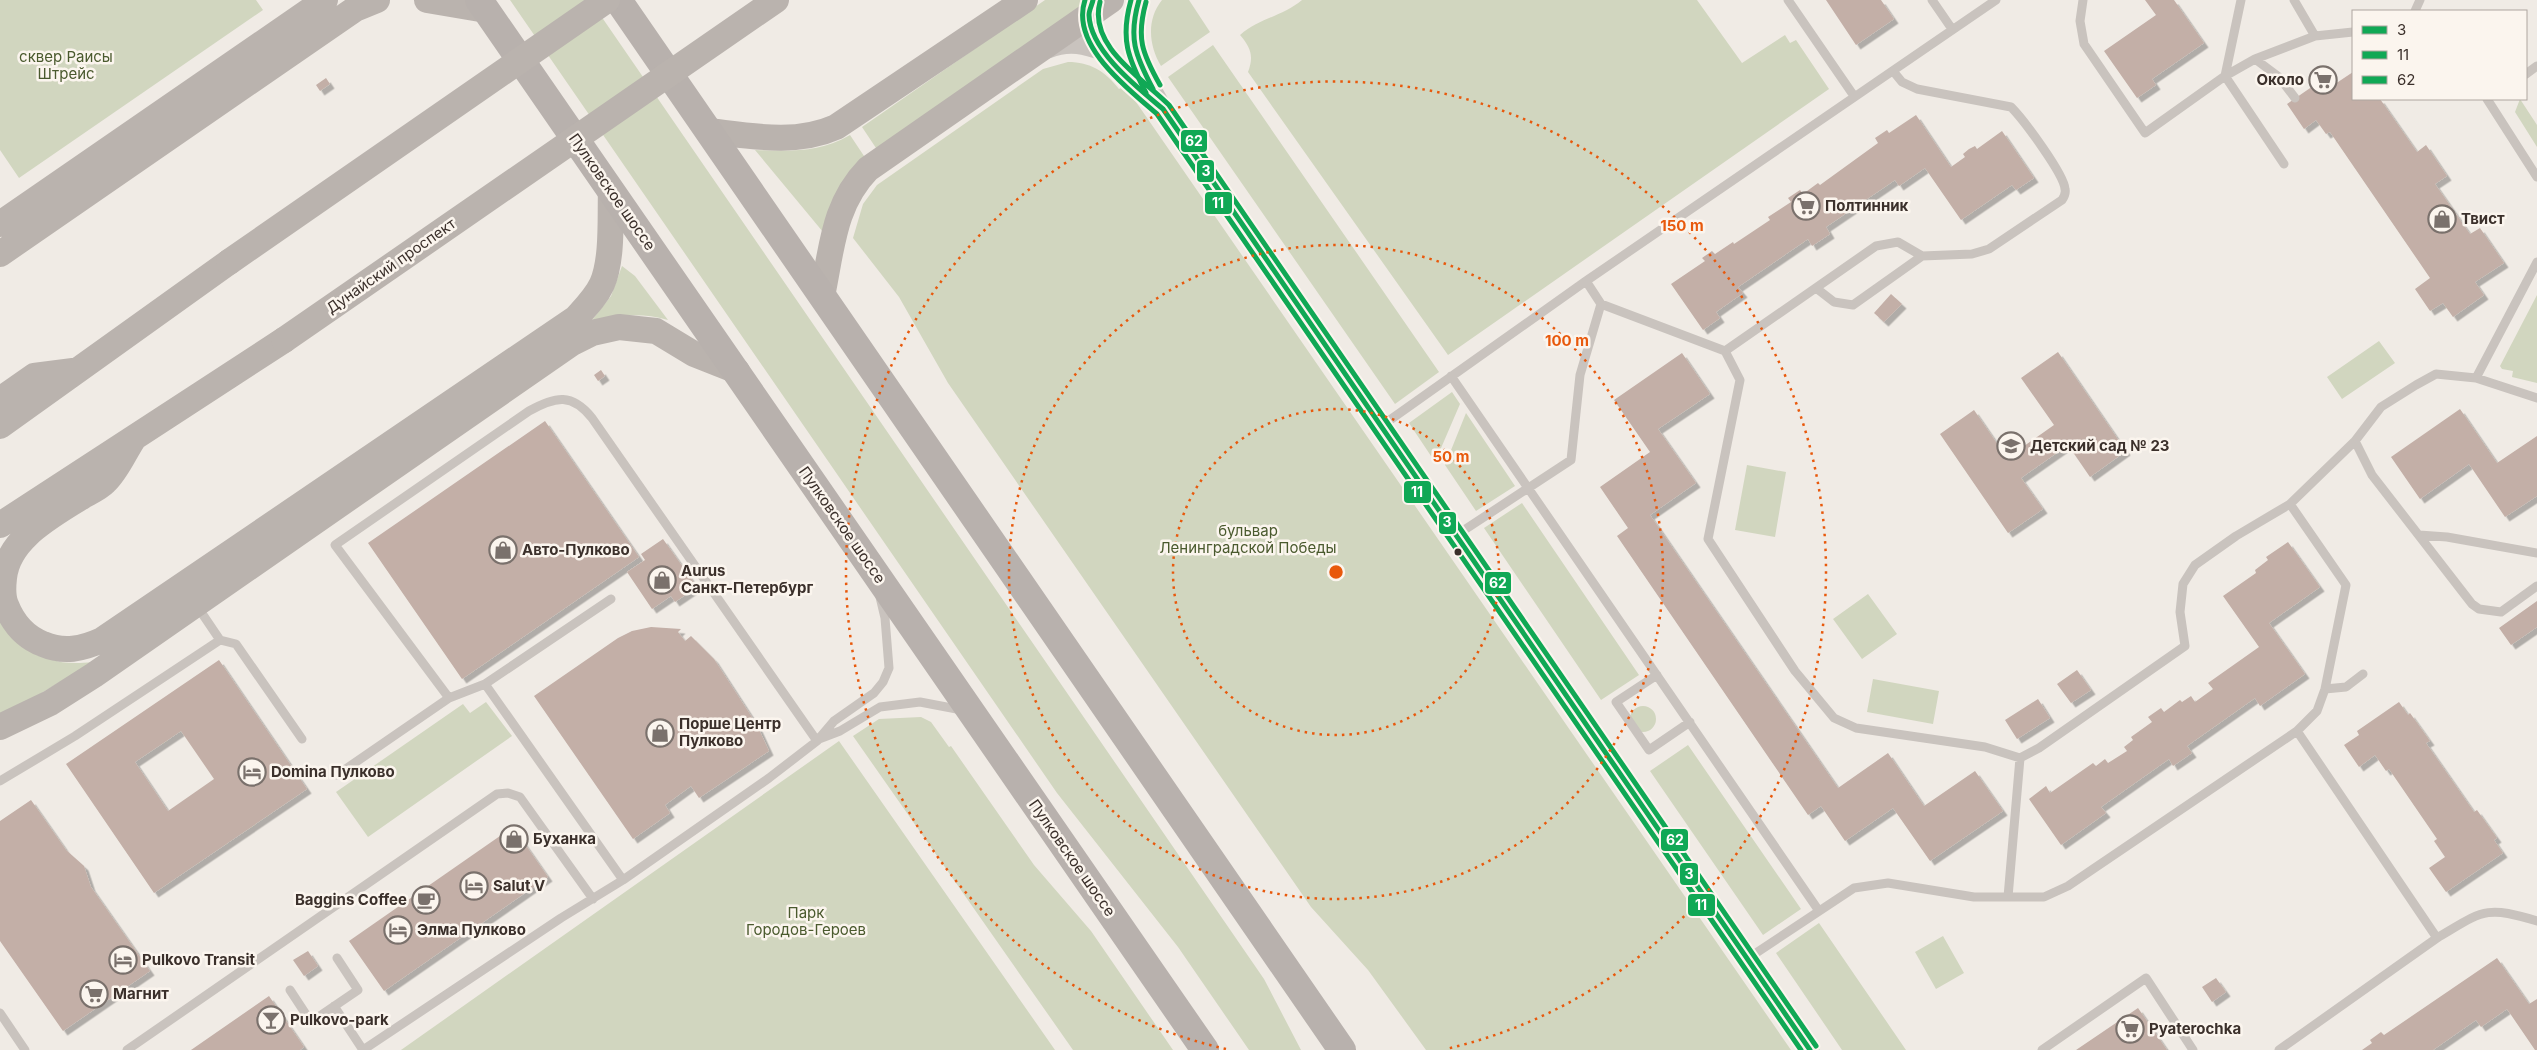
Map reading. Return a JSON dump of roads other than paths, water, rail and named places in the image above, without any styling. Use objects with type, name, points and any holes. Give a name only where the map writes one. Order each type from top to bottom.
[{"type":"main road","points":[[0,224],[326,0]]},
{"type":"main road","points":[[0,254],[355,9],[377,0]]},
{"type":"main road","points":[[428,0],[483,5]]},
{"type":"main road","points":[[0,426],[229,262],[607,0]]},
{"type":"main road","points":[[618,0],[1342,1050]]},
{"type":"main road","name":"Дунайский проспект","points":[[0,525],[284,340],[776,0]]},
{"type":"main road","points":[[708,131],[796,139],[824,132],[836,126],[1025,0]]},
{"type":"main road","points":[[822,296],[837,225],[845,198],[855,182],[868,169],[1038,53],[1091,7],[1111,0]]},
{"type":"main road","name":"Пулковское шоссе","points":[[483,5],[1205,1050]]},
{"type":"main road","points":[[134,438],[105,482],[41,523],[16,547],[5,568],[4,601],[12,619],[33,640],[51,648],[67,650],[85,648],[102,640],[576,318],[591,302],[603,282],[608,256],[611,190]]},
{"type":"main road","points":[[0,727],[50,703],[572,343],[592,333],[619,327],[656,331],[694,354],[737,371]]},
{"type":"main road","points":[[0,400],[34,376],[77,371]]},
{"type":"street","points":[[1139,0],[1133,24],[1134,53],[1163,109],[1810,1050]]},
{"type":"street","points":[[1091,7],[1096,36],[1106,52],[1128,78],[1163,109]]},
{"type":"street","points":[[1038,53],[1058,45],[1079,43],[1106,52]]},
{"type":"lane","points":[[1788,0],[1854,96]]},
{"type":"lane","points":[[1932,0],[1952,29]]},
{"type":"lane","points":[[1380,427],[1586,281],[1996,0]]},
{"type":"lane","points":[[2083,0],[2080,21],[2084,44],[2145,133],[2225,76],[2255,59],[2315,36],[2352,32]]},
{"type":"lane","points":[[2241,0],[2225,76],[2284,164]]},
{"type":"lane","points":[[2294,0],[2315,36]]},
{"type":"lane","points":[[2255,59],[2279,76],[2295,98]]},
{"type":"lane","points":[[1725,351],[1876,246],[1898,242],[1922,256],[1972,254],[1989,250],[2062,200],[2066,192],[2064,183],[2020,117],[2011,107],[1917,89],[1902,82],[1893,71]]},
{"type":"lane","points":[[2489,100],[2537,177]]},
{"type":"lane","points":[[1816,288],[1834,302],[1853,305],[1922,256]]},
{"type":"lane","points":[[2476,378],[2537,262]]},
{"type":"lane","points":[[1586,281],[1601,304],[1725,351],[1740,380],[1708,539],[1795,671],[1834,718],[1856,728],[1984,747],[2020,758],[2039,748],[2185,646],[2180,612],[2183,584],[2195,565],[2236,536],[2290,504],[2355,440],[2381,407],[2416,384],[2436,374],[2476,378],[2537,398]]},
{"type":"lane","points":[[1455,536],[1572,460],[1580,375],[1601,304]]},
{"type":"lane","points":[[1451,376],[1820,911]]},
{"type":"lane","points":[[450,698],[336,545],[529,411],[552,401],[572,400],[582,406],[592,418],[817,740]]},
{"type":"lane","points":[[2355,440],[2372,475],[2472,604],[2479,609],[2501,612],[2537,586]]},
{"type":"lane","points":[[1746,959],[1854,888],[1888,883],[1974,897],[2044,897],[2068,886],[2297,731],[2317,711],[2325,689],[2346,585],[2290,504]]},
{"type":"lane","points":[[2418,535],[2447,537],[2537,554]]},
{"type":"lane","points":[[334,1006],[363,1050],[560,918],[623,880],[769,778],[817,740],[834,721],[874,693],[883,682],[889,668],[884,618],[873,570]]},
{"type":"lane","points":[[337,775],[450,698],[485,684],[610,599]]},
{"type":"lane","points":[[196,604],[220,640],[236,644],[302,739]]},
{"type":"lane","points":[[0,781],[76,736],[220,640]]},
{"type":"lane","points":[[2325,689],[2346,687],[2363,674]]},
{"type":"lane","points":[[1657,675],[1616,702],[1649,750],[1690,722]]},
{"type":"lane","points":[[485,684],[623,880]]},
{"type":"lane","points":[[817,740],[840,730],[880,707],[895,704],[920,702],[971,712]]},
{"type":"lane","points":[[2297,731],[2437,938]]},
{"type":"lane","points":[[2008,897],[2020,758]]},
{"type":"lane","points":[[127,1050],[497,794],[508,792],[520,796],[593,899]]},
{"type":"lane","points":[[2279,1050],[2437,938],[2481,912],[2506,912],[2537,921]]},
{"type":"lane","points":[[290,990],[311,1022],[358,990],[337,958]]},
{"type":"lane","points":[[2042,1050],[2146,978],[2193,1050]]},
{"type":"lane","points":[[0,1013],[25,1050]]},
{"type":"place","name":"Около","points":[[2323,80]]},
{"type":"place","name":"Полтинник","points":[[1806,206]]},
{"type":"place","name":"Твист","points":[[2442,219]]},
{"type":"place","name":"Детский сад № 23","points":[[2011,446]]},
{"type":"place","name":"Авто-Пулково","points":[[503,550]]},
{"type":"place","name":"Aurus Санкт-Петербург","points":[[662,580]]},
{"type":"place","name":"Порше Центр Пулково","points":[[660,733]]},
{"type":"place","name":"Domina Пулково","points":[[252,772]]},
{"type":"place","name":"Буханка","points":[[514,839]]},
{"type":"place","name":"Salut V","points":[[474,886]]},
{"type":"place","name":"Baggins Coffee","points":[[426,900]]},
{"type":"place","name":"Элма Пулково","points":[[398,930]]},
{"type":"place","name":"Pulkovo Transit","points":[[123,960]]},
{"type":"place","name":"Магнит","points":[[94,994]]},
{"type":"place","name":"Pulkovo-park","points":[[271,1020]]},
{"type":"place","name":"Pyaterochka","points":[[2130,1029]]},
{"type":"park label","name":"сквер Раисы Штрейс","points":[[66,66]]},
{"type":"park label","name":"бульвар Ленинградской Победы","points":[[1248,540]]},
{"type":"park label","name":"Парк Городов-Героев","points":[[806,922]]}]
